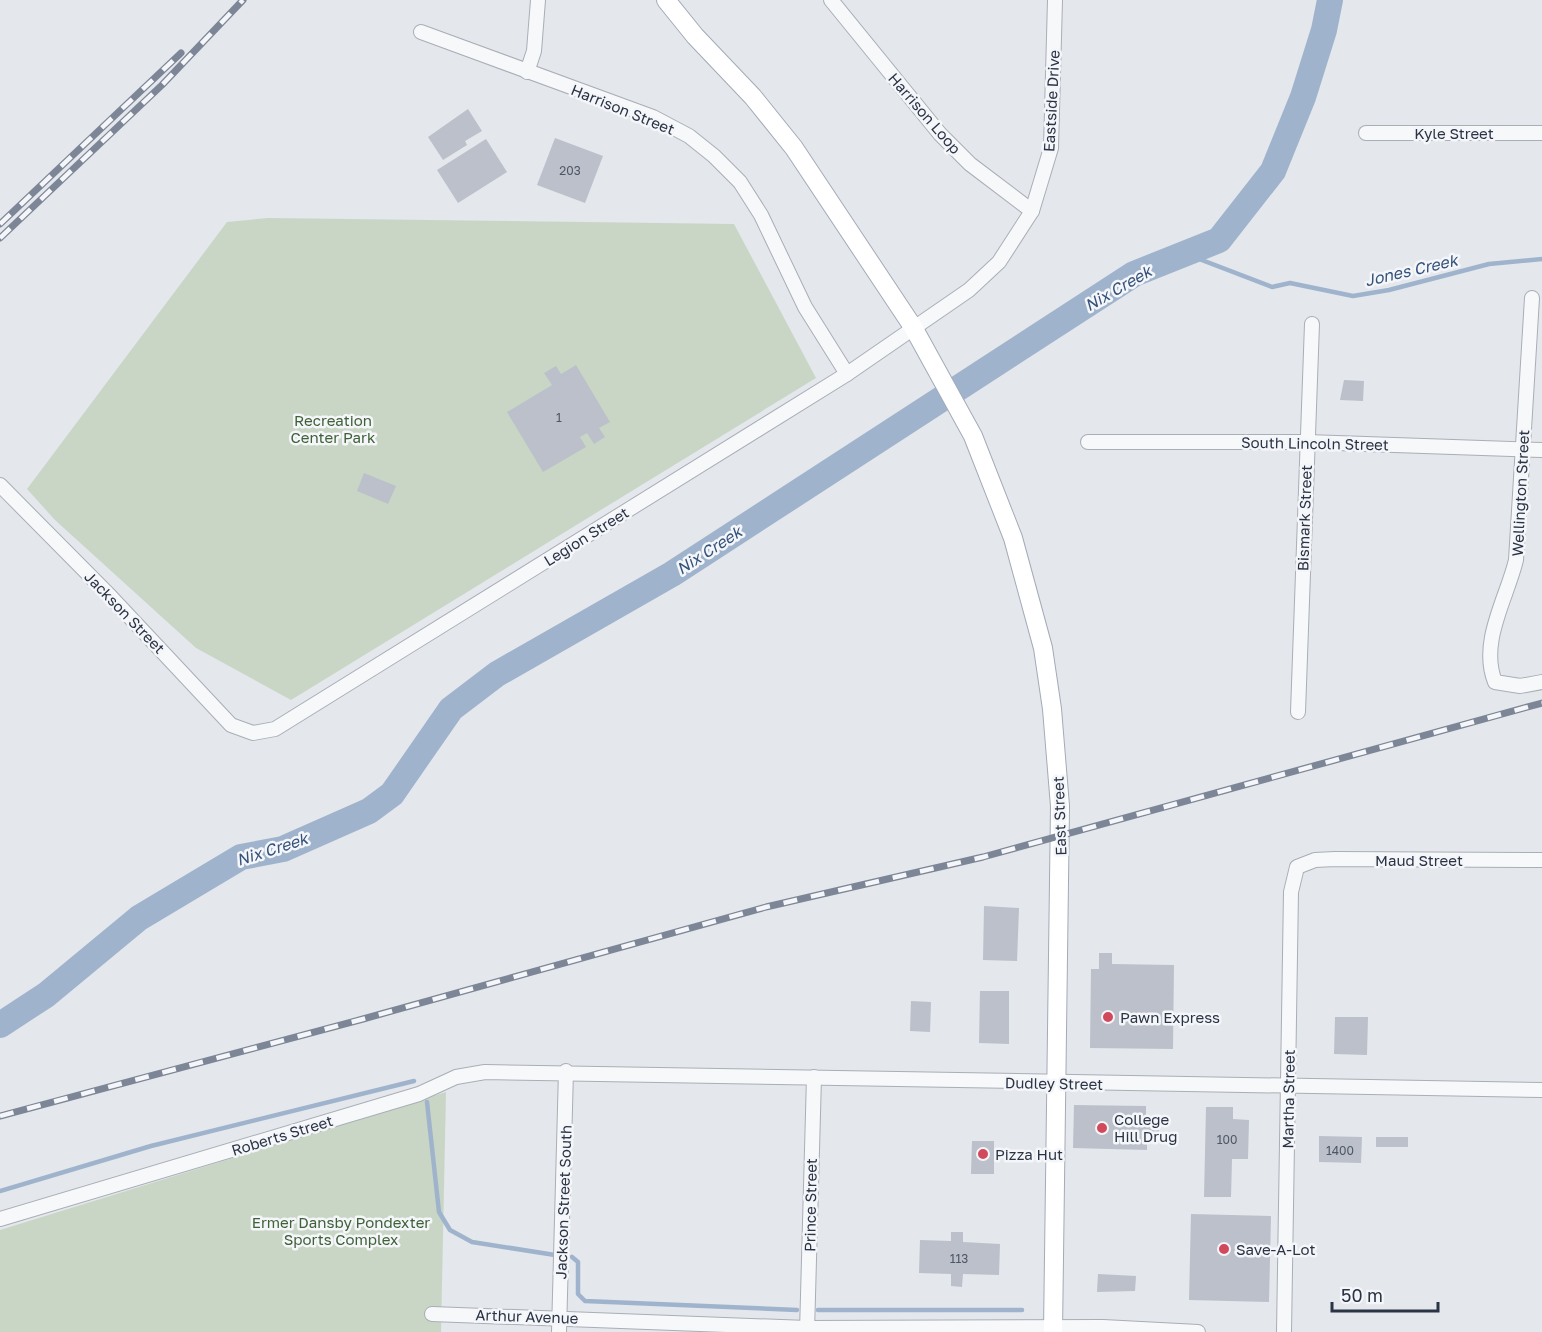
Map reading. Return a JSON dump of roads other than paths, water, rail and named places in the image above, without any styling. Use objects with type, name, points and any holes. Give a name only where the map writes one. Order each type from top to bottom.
[{"type":"main road","name":"East Street","points":[[666,0],[788,140],[918,335],[973,436],[1013,538],[1043,648],[1052,709],[1060,806],[1053,1330]]},
{"type":"street","points":[[527,72],[534,51],[538,0]]},
{"type":"street","name":"Harrison Loop","points":[[831,0],[940,134],[970,164],[1032,211]]},
{"type":"street","name":"Eastside Drive","points":[[918,335],[999,262],[1032,211],[1051,148],[1055,0]]},
{"type":"street","name":"Harrison Street","points":[[421,32],[653,117],[689,136],[714,156],[740,182],[761,215],[805,307],[846,374]]},
{"type":"street","name":"Kyle Street","points":[[1366,133],[1542,133]]},
{"type":"street","name":"Wellington Street","points":[[1532,298],[1516,560],[1492,637],[1491,658],[1495,682],[1520,686],[1542,682]]},
{"type":"street","name":"Bismark Street","points":[[1298,712],[1312,324]]},
{"type":"street","name":"Legion Street","points":[[253,733],[268,731],[283,725],[846,374],[918,335]]},
{"type":"street","name":"South Lincoln Street","points":[[1088,442],[1307,442],[1542,450]]},
{"type":"street","name":"Jackson Street","points":[[0,485],[111,597],[231,725],[253,733]]},
{"type":"street","name":"Maud Street","points":[[1297,867],[1315,860],[1335,859],[1542,860]]},
{"type":"street","name":"Martha Street","points":[[1284,1332],[1291,891],[1297,867]]},
{"type":"street","name":"Dudley Street","points":[[566,1071],[1056,1083],[1542,1090]]},
{"type":"street","name":"Roberts Street","points":[[0,1219],[410,1097],[456,1077],[485,1072],[566,1071]]},
{"type":"street","name":"Jackson Street South","points":[[559,1332],[566,1071]]},
{"type":"street","name":"Prince Street","points":[[807,1330],[814,1077]]},
{"type":"street","name":"Arthur Avenue","points":[[432,1314],[560,1317],[807,1330],[1053,1330],[1103,1327],[1198,1332]]},
{"type":"waterway","name":"Nix Creek","points":[[0,1025],[46,995],[139,918],[241,857],[283,849],[369,811],[392,794],[451,709],[497,674],[672,574],[1134,274],[1219,240],[1273,171],[1303,97],[1324,30],[1330,0]]},
{"type":"waterway","name":"Jones Creek","points":[[1186,254],[1272,287],[1290,283],[1353,296],[1389,290],[1489,264],[1542,259]]},
{"type":"waterway","points":[[0,1191],[151,1146],[414,1081]]},
{"type":"waterway","points":[[427,1102],[439,1212],[450,1230],[472,1242],[555,1255]]},
{"type":"waterway","points":[[572,1257],[578,1262],[578,1294],[585,1301],[797,1310]]},
{"type":"waterway","points":[[818,1310],[1022,1310]]},
{"type":"railway","points":[[0,238],[162,85],[243,0]]},
{"type":"railway","points":[[0,224],[181,53]]},
{"type":"railway","points":[[0,1116],[363,1019],[766,907],[983,857],[1542,703]]},
{"type":"place","name":"Pawn Express","points":[[1108,1017]]},
{"type":"place","name":"College Hill Drug","points":[[1102,1128]]},
{"type":"place","name":"Pizza Hut","points":[[983,1154]]},
{"type":"place","name":"Save-A-Lot","points":[[1224,1249]]},
{"type":"park label","name":"Recreation Center Park","points":[[333,428]]},
{"type":"park label","name":"Ermer Dansby Pondexter Sports Complex","points":[[341,1230]]}]
